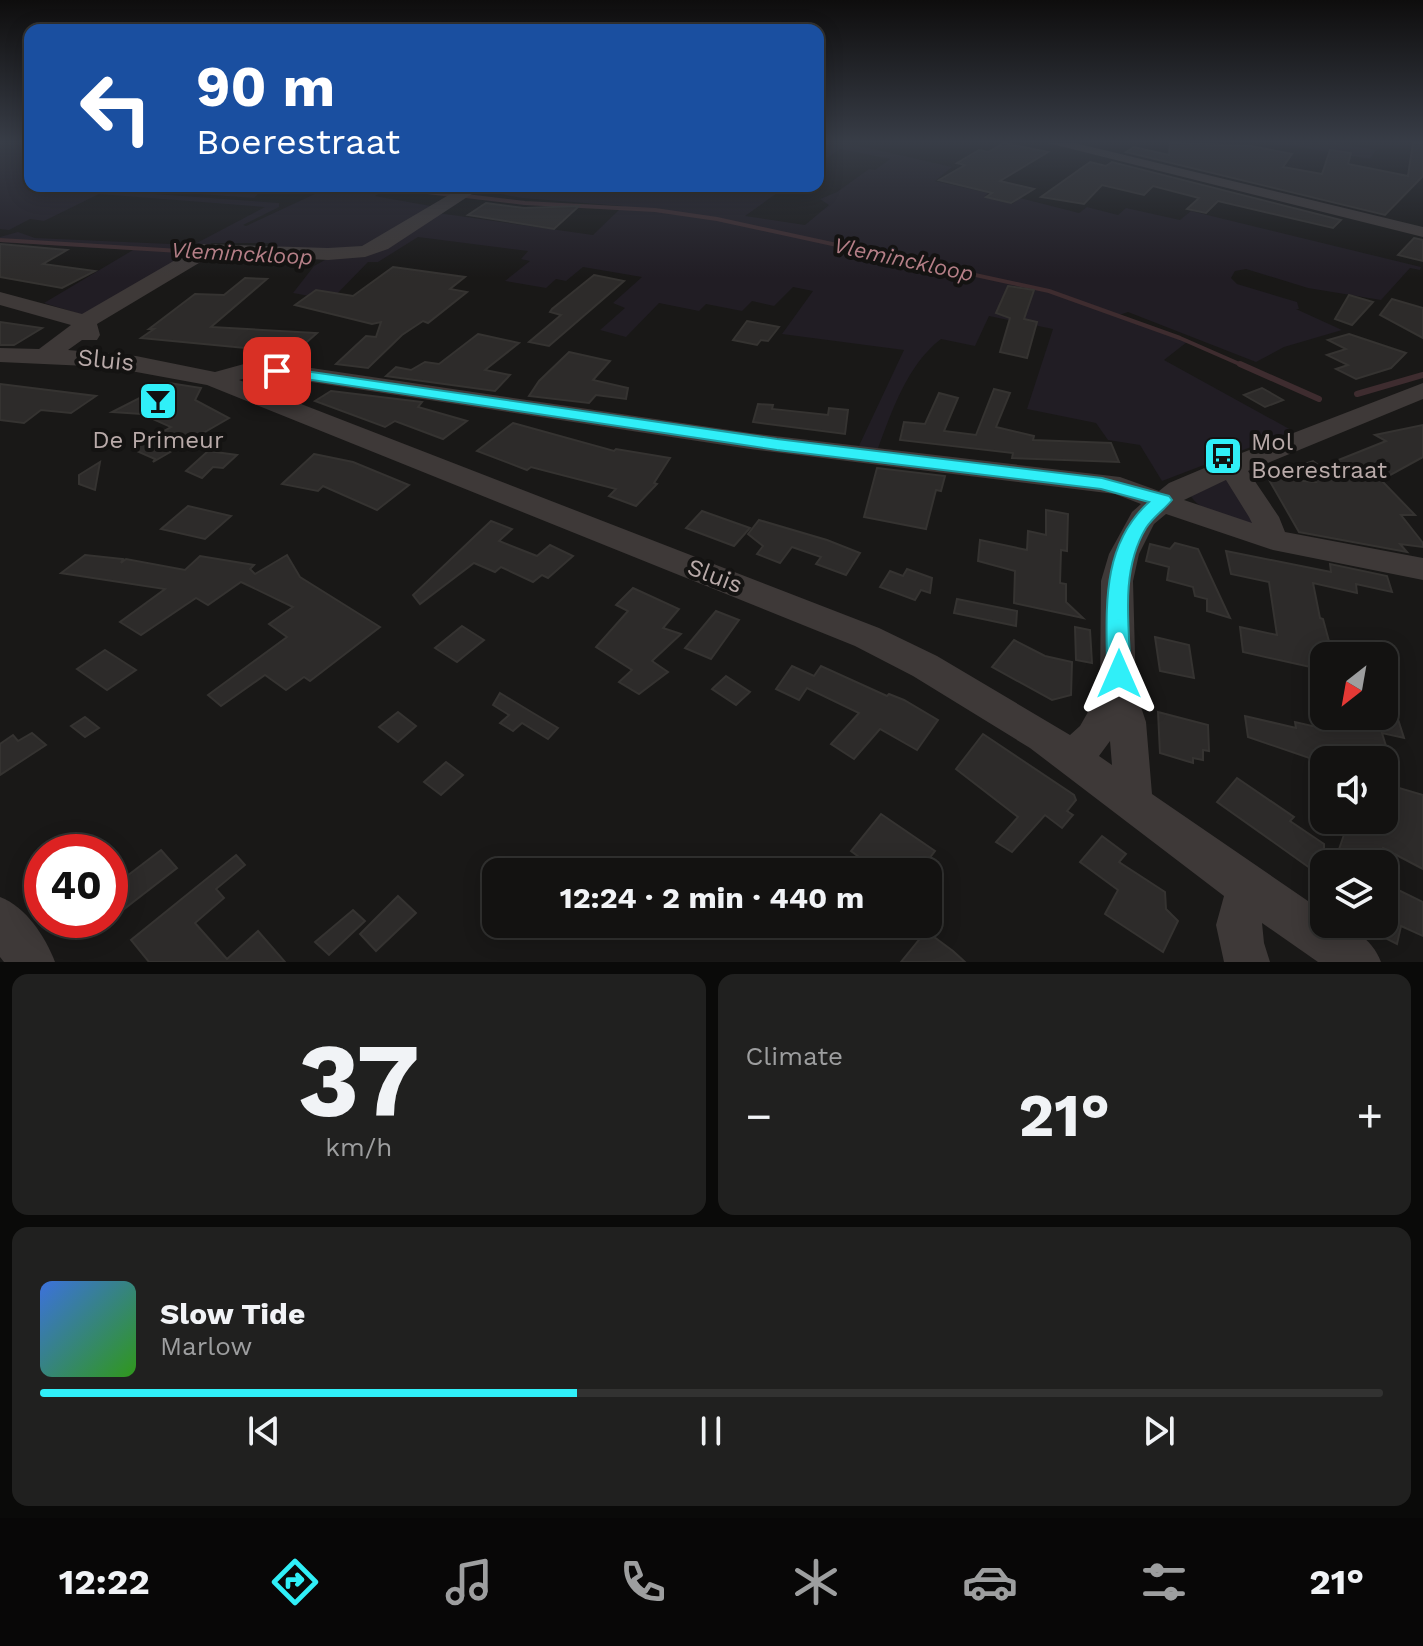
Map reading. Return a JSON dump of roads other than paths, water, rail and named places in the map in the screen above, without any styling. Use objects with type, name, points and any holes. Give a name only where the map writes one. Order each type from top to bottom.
[{"type":"street","points":[[1241,188],[1423,232]]},
{"type":"street","points":[[45,355],[75,335],[85,322],[210,248],[328,254],[365,251],[381,245],[466,192]]},
{"type":"street","points":[[0,298],[85,322],[91,333],[73,356]]},
{"type":"street","name":"Sluis","points":[[0,355],[73,356],[157,366],[216,380],[867,637],[973,694],[1073,757],[1250,889],[1358,962]]},
{"type":"street","points":[[216,380],[244,371],[298,373],[765,443],[1102,483],[1162,500],[1209,520],[1273,540],[1423,569]]},
{"type":"street","points":[[1132,802],[1129,737],[1118,692],[1117,581],[1133,534],[1142,519],[1179,489],[1423,390]]},
{"type":"street","points":[[1231,467],[1264,517],[1273,540]]},
{"type":"street","points":[[1073,757],[1093,737],[1118,692]]},
{"type":"street","points":[[1247,962],[1238,927],[1242,906],[1250,889]]},
{"type":"waterway","points":[[428,192],[452,195]]},
{"type":"waterway","name":"Vleminckloop","points":[[466,196],[525,203],[655,210],[717,219],[1049,291],[1180,338],[1244,366]]},
{"type":"waterway","name":"Vleminckloop","points":[[0,240],[196,252]]},
{"type":"waterway","name":"Vleminckloop","points":[[1240,364],[1319,399]]},
{"type":"waterway","name":"Vleminckloop","points":[[1357,394],[1423,375]]},
{"type":"place","name":"De Primeur","points":[[158,401]]},
{"type":"place","name":"Mol Boerestraat","points":[[1223,456]]}]
